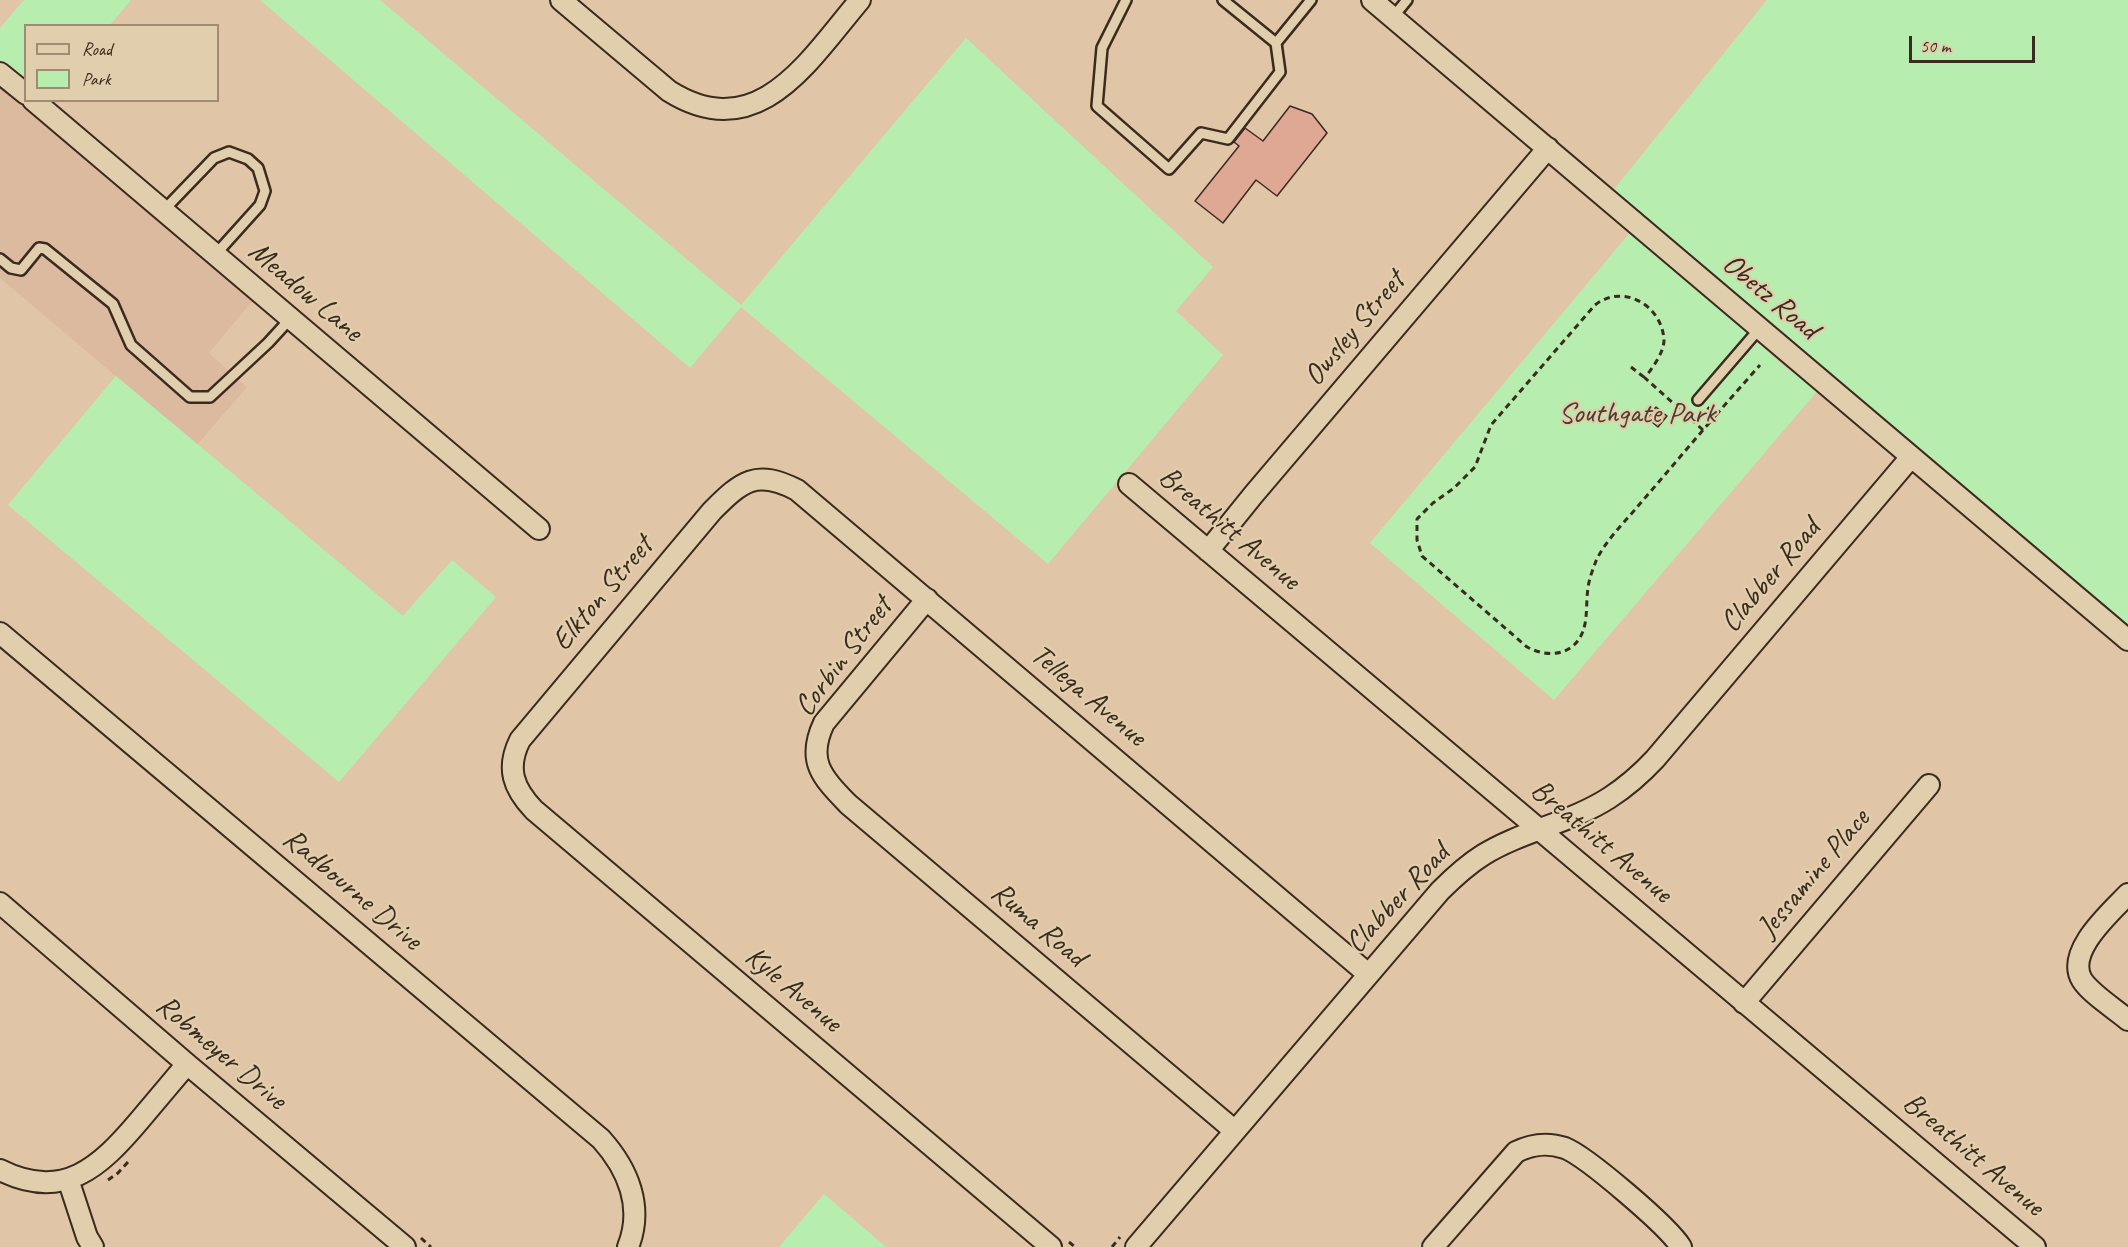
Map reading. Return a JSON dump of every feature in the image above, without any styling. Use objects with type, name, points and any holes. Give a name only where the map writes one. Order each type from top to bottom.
[{"type":"street","points":[[561,0],[669,91],[694,104],[709,108],[735,108],[751,104],[768,97],[788,83],[860,0]]},
{"type":"street","name":"Obetz Road","points":[[1372,0],[2128,640]]},
{"type":"street","points":[[0,73],[24,92]]},
{"type":"street","name":"Meadow Lane","points":[[35,102],[539,529]]},
{"type":"street","name":"Owsley Street","points":[[1208,550],[1548,148]]},
{"type":"street","name":"Clabber Road","points":[[1136,1247],[1440,891],[1483,855],[1539,829],[1574,816],[1608,799],[1636,779],[1911,457]]},
{"type":"street","name":"Tellega Avenue","points":[[761,479],[773,480],[797,490],[1368,974]]},
{"type":"street","name":"Elkton Street","points":[[512,767],[516,748],[526,732],[712,511],[733,490],[746,482],[761,479]]},
{"type":"street","name":"Breathitt Avenue","points":[[1128,484],[2035,1247]]},
{"type":"street","name":"Corbin Street","points":[[815,755],[820,732],[832,713],[927,599]]},
{"type":"street","name":"Radbourne Drive","points":[[0,633],[601,1139],[615,1155],[633,1195],[636,1214],[634,1233],[628,1247]]},
{"type":"street","name":"Ruma Road","points":[[815,755],[819,769],[827,782],[848,804],[1235,1131]]},
{"type":"street","name":"Kyle Avenue","points":[[512,767],[518,791],[534,810],[1059,1243]]},
{"type":"street","name":"Jessamine Place","points":[[1744,1003],[1929,785]]},
{"type":"street","points":[[2128,894],[2085,943],[2079,954],[2078,967],[2084,982],[2128,1020]]},
{"type":"street","name":"Robmeyer Drive","points":[[0,903],[405,1247]]},
{"type":"street","points":[[0,1170],[38,1181],[68,1179],[87,1171],[108,1155],[187,1064]]},
{"type":"street","points":[[1433,1247],[1516,1152],[1529,1145],[1543,1144],[1564,1148],[1582,1157],[1667,1229],[1682,1247]]},
{"type":"street","points":[[68,1179],[87,1237],[93,1247]]},
{"type":"lane","points":[[1126,0],[1101,48],[1097,106],[1169,169],[1201,133],[1227,140],[1280,72],[1276,43],[1223,0]]},
{"type":"lane","points":[[1276,43],[1311,0]]},
{"type":"lane","points":[[1393,17],[1407,0]]},
{"type":"lane","points":[[163,211],[214,158],[229,152],[248,159],[258,168],[265,191],[261,205],[215,255]]},
{"type":"lane","points":[[0,259],[11,268],[21,270],[39,248],[45,249],[113,304],[132,345],[190,397],[210,397],[268,343],[290,319]]},
{"type":"lane","points":[[1698,400],[1760,328]]},
{"type":"path","points":[[1645,378],[1660,355],[1664,340],[1653,312],[1644,303],[1632,298],[1611,296],[1602,299],[1491,425],[1474,467],[1454,488],[1433,503],[1417,519],[1417,540],[1422,556],[1527,647],[1546,654],[1557,654],[1575,644],[1585,628],[1588,587],[1597,560],[1612,537],[1760,365]]},
{"type":"path","points":[[1631,367],[1703,430]]},
{"type":"path","points":[[1698,400],[1716,415]]},
{"type":"path","points":[[104,1182],[118,1173],[132,1157]]},
{"type":"path","points":[[1059,1243],[1075,1247]]},
{"type":"shaded area","points":[[0,85],[255,298],[209,353],[247,387],[197,445],[0,278]]},
{"type":"green space","points":[[24,0],[131,0],[111,24],[24,24],[24,83],[0,62],[0,28]]},
{"type":"green space","points":[[260,0],[380,0],[741,305],[966,38],[1213,267],[1176,311],[1223,355],[1048,564],[741,307],[690,368]]},
{"type":"green space","points":[[1767,0],[2128,0],[2128,630],[1611,193]]},
{"type":"green space","name":"Southgate Park","points":[[1633,229],[1786,368],[1819,389],[1554,700],[1370,543]]},
{"type":"green space","points":[[116,376],[403,616],[452,560],[496,597],[339,782],[8,505]]},
{"type":"green space","points":[[824,1194],[886,1247],[779,1247]]},
{"type":"building","points":[[1290,106],[1312,114],[1327,133],[1277,196],[1256,180],[1223,223],[1195,201],[1239,146],[1234,142],[1245,128],[1263,141]]},
{"type":"building","points":[[1656,407],[1667,416],[1658,427],[1647,418]]}]
